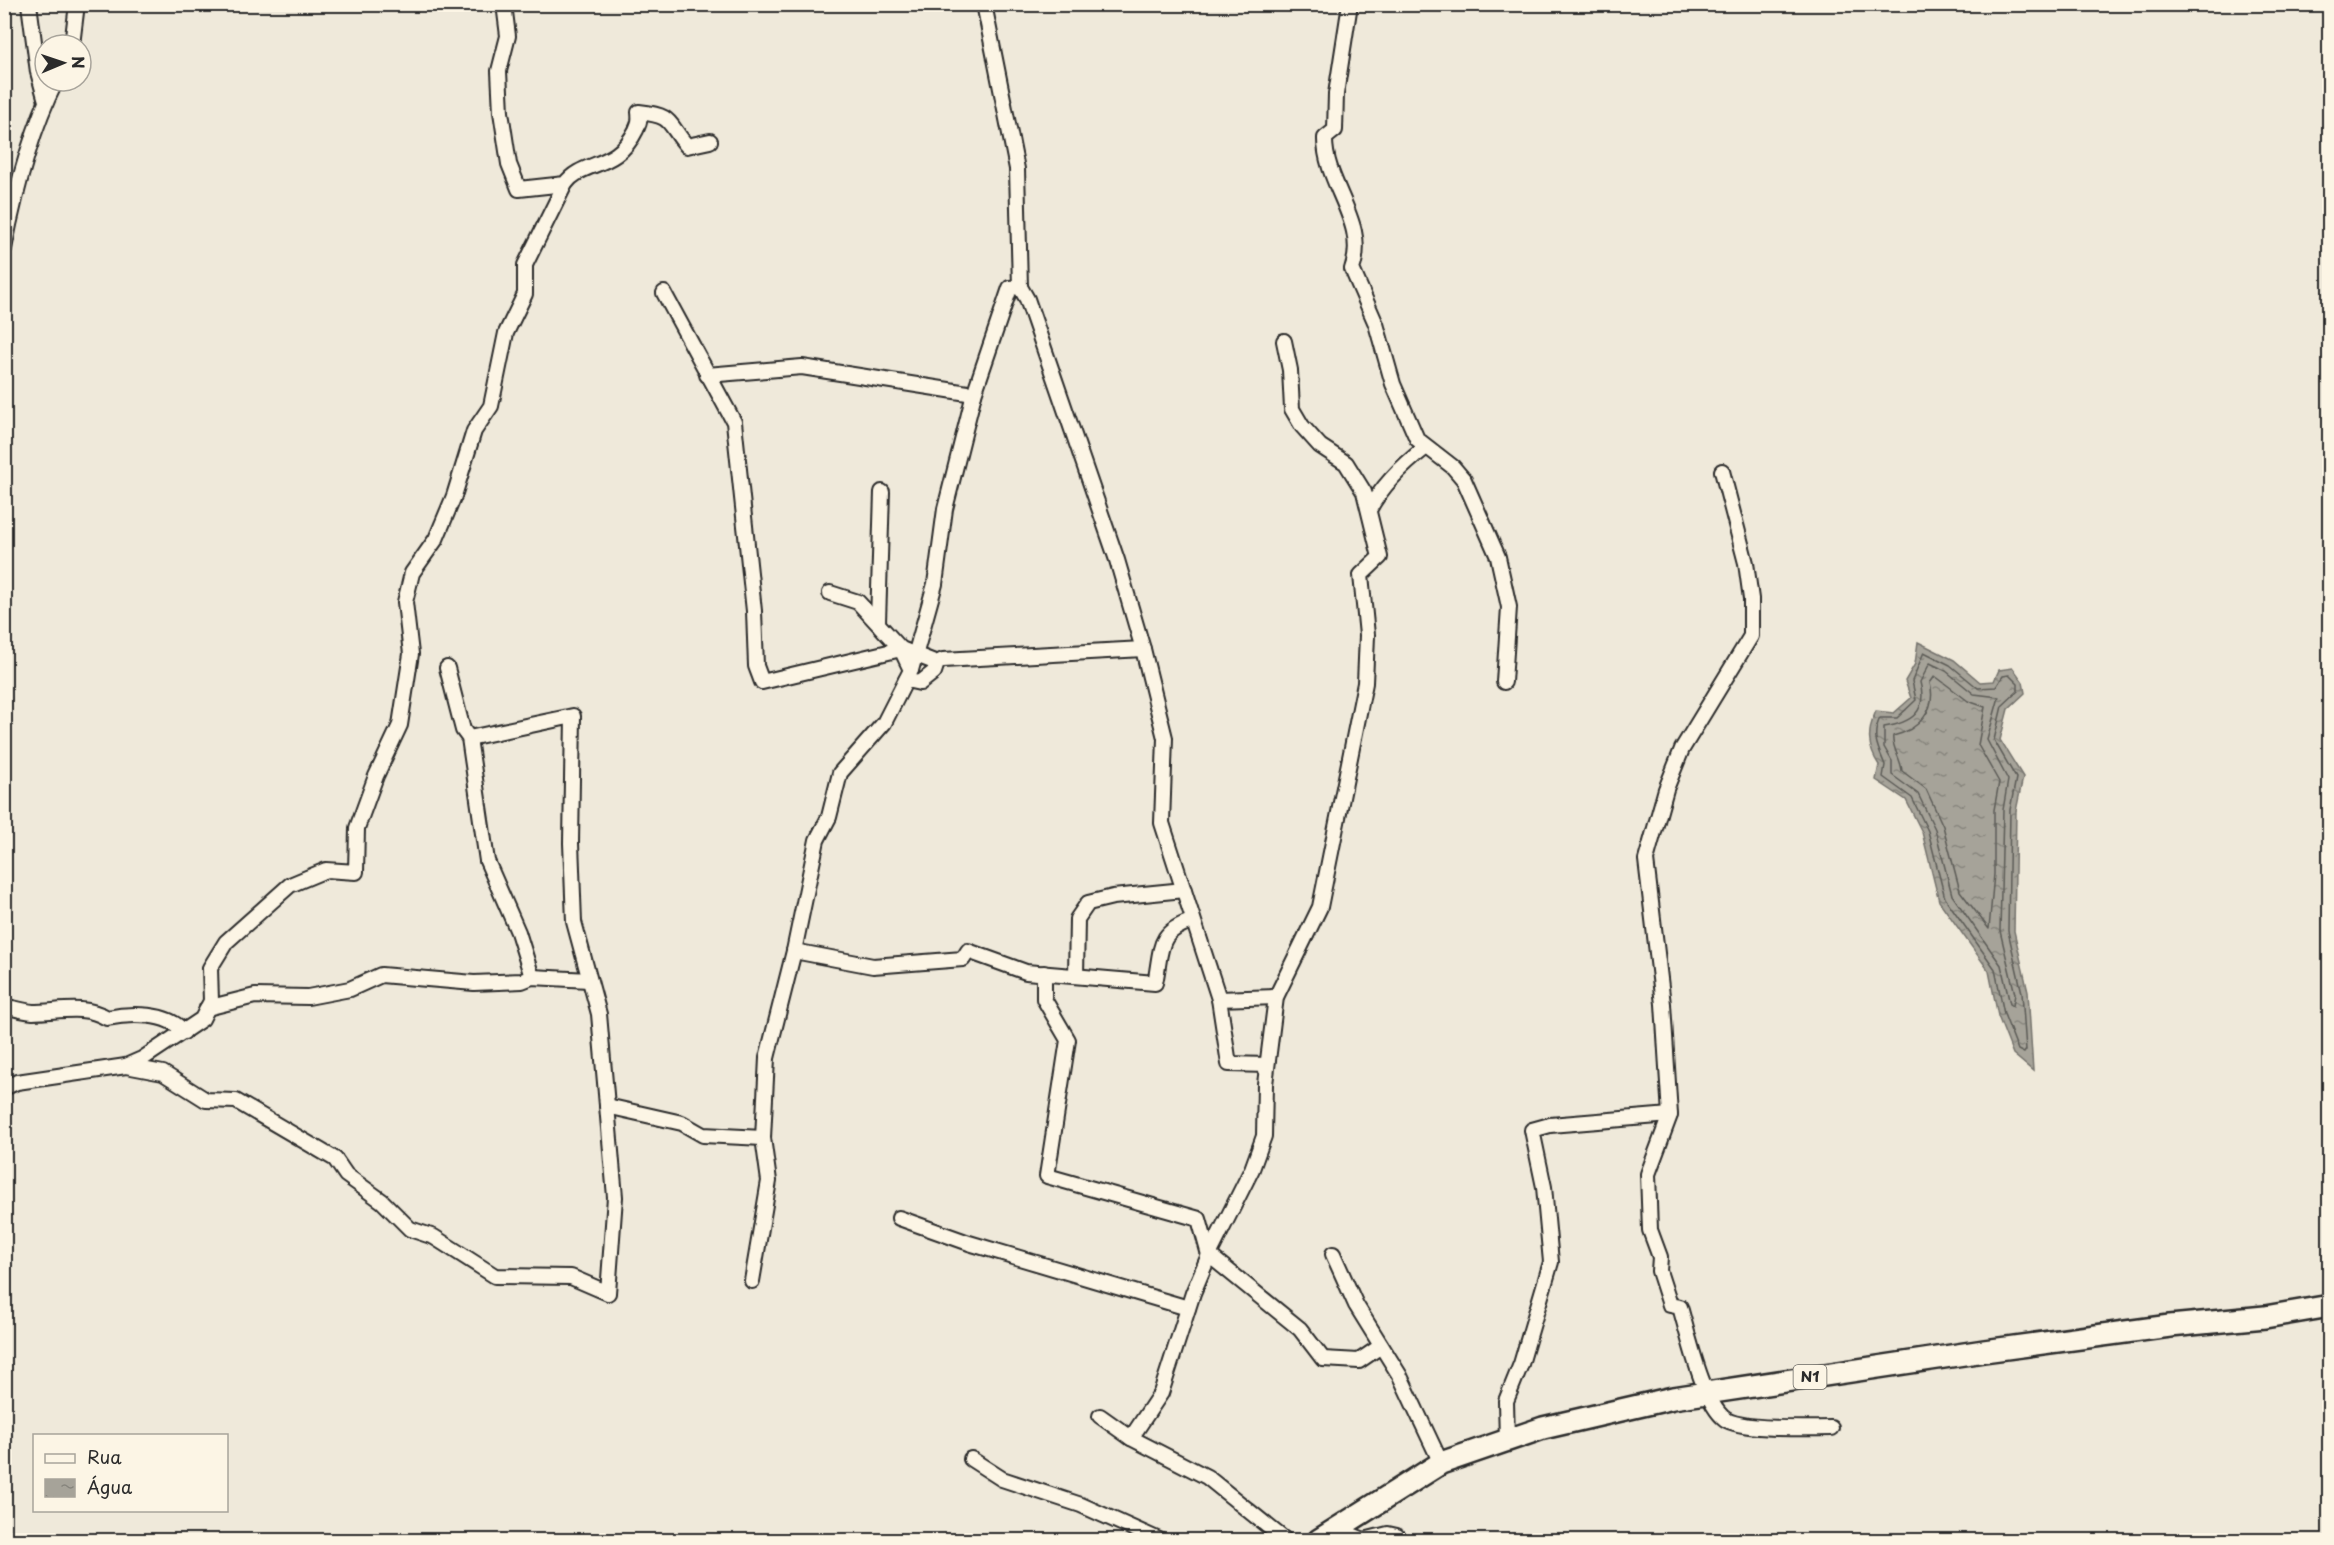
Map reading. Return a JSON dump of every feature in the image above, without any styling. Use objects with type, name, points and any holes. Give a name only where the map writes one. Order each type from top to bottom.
[{"type":"highway","name":"N1","points":[[1328,1535],[1441,1463],[1554,1426],[1706,1393],[1984,1351],[2170,1326],[2265,1317],[2330,1306]]},
{"type":"street","points":[[29,4],[38,72],[46,101]]},
{"type":"street","points":[[73,33],[77,4]]},
{"type":"street","points":[[504,4],[508,36],[499,71],[501,112],[509,164],[515,183],[519,189],[565,184]]},
{"type":"street","points":[[984,4],[1017,169],[1020,287],[1027,299],[1117,560],[1143,649],[1165,738],[1162,823],[1219,999],[1229,1064],[1267,1065]]},
{"type":"street","points":[[1350,4],[1336,94],[1335,130],[1325,138],[1325,154],[1354,227],[1358,254],[1352,269],[1376,324],[1392,384],[1417,440],[1453,468],[1464,480],[1498,557],[1509,607],[1504,682]]},
{"type":"street","points":[[4,249],[10,218],[50,93]]},
{"type":"street","points":[[126,1066],[184,1032],[202,1018],[211,1001],[210,968],[226,942],[290,885],[326,870],[356,872],[357,828],[376,776],[400,725],[411,654],[405,602],[412,573],[436,539],[454,496],[474,431],[491,406],[506,333],[525,294],[525,265],[565,184],[570,177],[606,163],[622,151],[632,140],[640,121],[639,112],[660,114],[667,118],[687,146],[711,141]]},
{"type":"street","points":[[752,1281],[769,1181],[763,1138],[767,1058],[794,951],[817,840],[830,818],[840,772],[885,723],[910,669],[935,584],[945,509],[974,394],[1010,288],[1020,287]]},
{"type":"street","points":[[664,293],[690,337],[707,375],[734,422],[754,611],[756,666],[762,682],[901,649]]},
{"type":"street","points":[[1131,1438],[1161,1393],[1188,1308],[1209,1255],[1252,1168],[1264,1136],[1267,1065],[1276,997],[1320,908],[1363,694],[1367,635],[1361,575],[1380,557],[1364,492],[1346,463],[1320,446],[1302,426],[1292,409],[1290,370],[1284,341]]},
{"type":"street","points":[[707,375],[802,368],[974,394]]},
{"type":"street","points":[[1369,510],[1377,496],[1410,460],[1425,448]]},
{"type":"street","points":[[1722,471],[1746,563],[1751,599],[1751,636],[1682,749],[1666,789],[1646,860],[1663,1004],[1670,1115],[1648,1174],[1650,1230],[1660,1257],[1659,1271],[1670,1305],[1680,1307],[1706,1393],[1725,1419],[1756,1426],[1831,1428]]},
{"type":"street","points":[[878,622],[882,492]]},
{"type":"street","points":[[830,593],[858,602],[878,622],[901,649],[910,669],[920,683],[934,672],[937,663]]},
{"type":"street","points":[[910,669],[943,660],[1070,651],[1143,649]]},
{"type":"street","points":[[447,668],[463,730],[469,738],[487,861],[519,932],[532,977]]},
{"type":"street","points":[[4,1088],[17,1082],[126,1066],[163,1073],[206,1100],[236,1101],[335,1159],[346,1175],[382,1202],[410,1229],[434,1238],[495,1276],[571,1277],[608,1293],[615,1197],[599,1014],[574,922],[571,843],[573,716],[469,738]]},
{"type":"street","points":[[1076,976],[1077,919],[1088,903],[1113,897],[1184,890]]},
{"type":"street","points":[[794,951],[873,966],[963,959],[968,951],[1026,972],[1155,983],[1164,939],[1174,926],[1192,921]]},
{"type":"street","points":[[1044,973],[1044,999],[1068,1040],[1047,1176],[1199,1219],[1209,1255],[1300,1329],[1323,1359],[1359,1361],[1381,1346]]},
{"type":"street","points":[[207,1008],[255,996],[308,997],[350,989],[381,975],[407,980],[474,983],[522,981],[532,977],[589,980]]},
{"type":"street","points":[[1219,999],[1276,997]]},
{"type":"street","points":[[4,1006],[30,1012],[80,1009],[98,1013],[107,1018],[121,1015],[145,1016],[177,1023],[184,1032]]},
{"type":"street","points":[[608,1106],[682,1123],[703,1135],[763,1138]]},
{"type":"street","points":[[1507,1440],[1506,1401],[1521,1364],[1551,1262],[1545,1187],[1532,1130],[1550,1125],[1670,1115]]},
{"type":"street","points":[[899,1218],[969,1243],[1188,1308]]},
{"type":"street","points":[[1333,1254],[1356,1305],[1400,1376],[1441,1463]]},
{"type":"street","points":[[1100,1416],[1131,1438],[1207,1477],[1285,1540]]},
{"type":"street","points":[[971,1459],[1002,1479],[1081,1504],[1159,1540]]},
{"type":"street","points":[[1328,1535],[1364,1540],[1388,1534],[1397,1536]]},
{"type":"water","points":[[1918,642],[1954,660],[1980,682],[1994,681],[1999,670],[2013,668],[2023,682],[2025,693],[2008,709],[2000,740],[2023,777],[2016,811],[2014,931],[2028,992],[2033,1071],[2013,1054],[1998,1016],[1989,971],[1939,901],[1922,832],[1906,800],[1876,780],[1879,765],[1870,745],[1873,718],[1876,711],[1894,713],[1911,698],[1905,681],[1915,664]]}]
